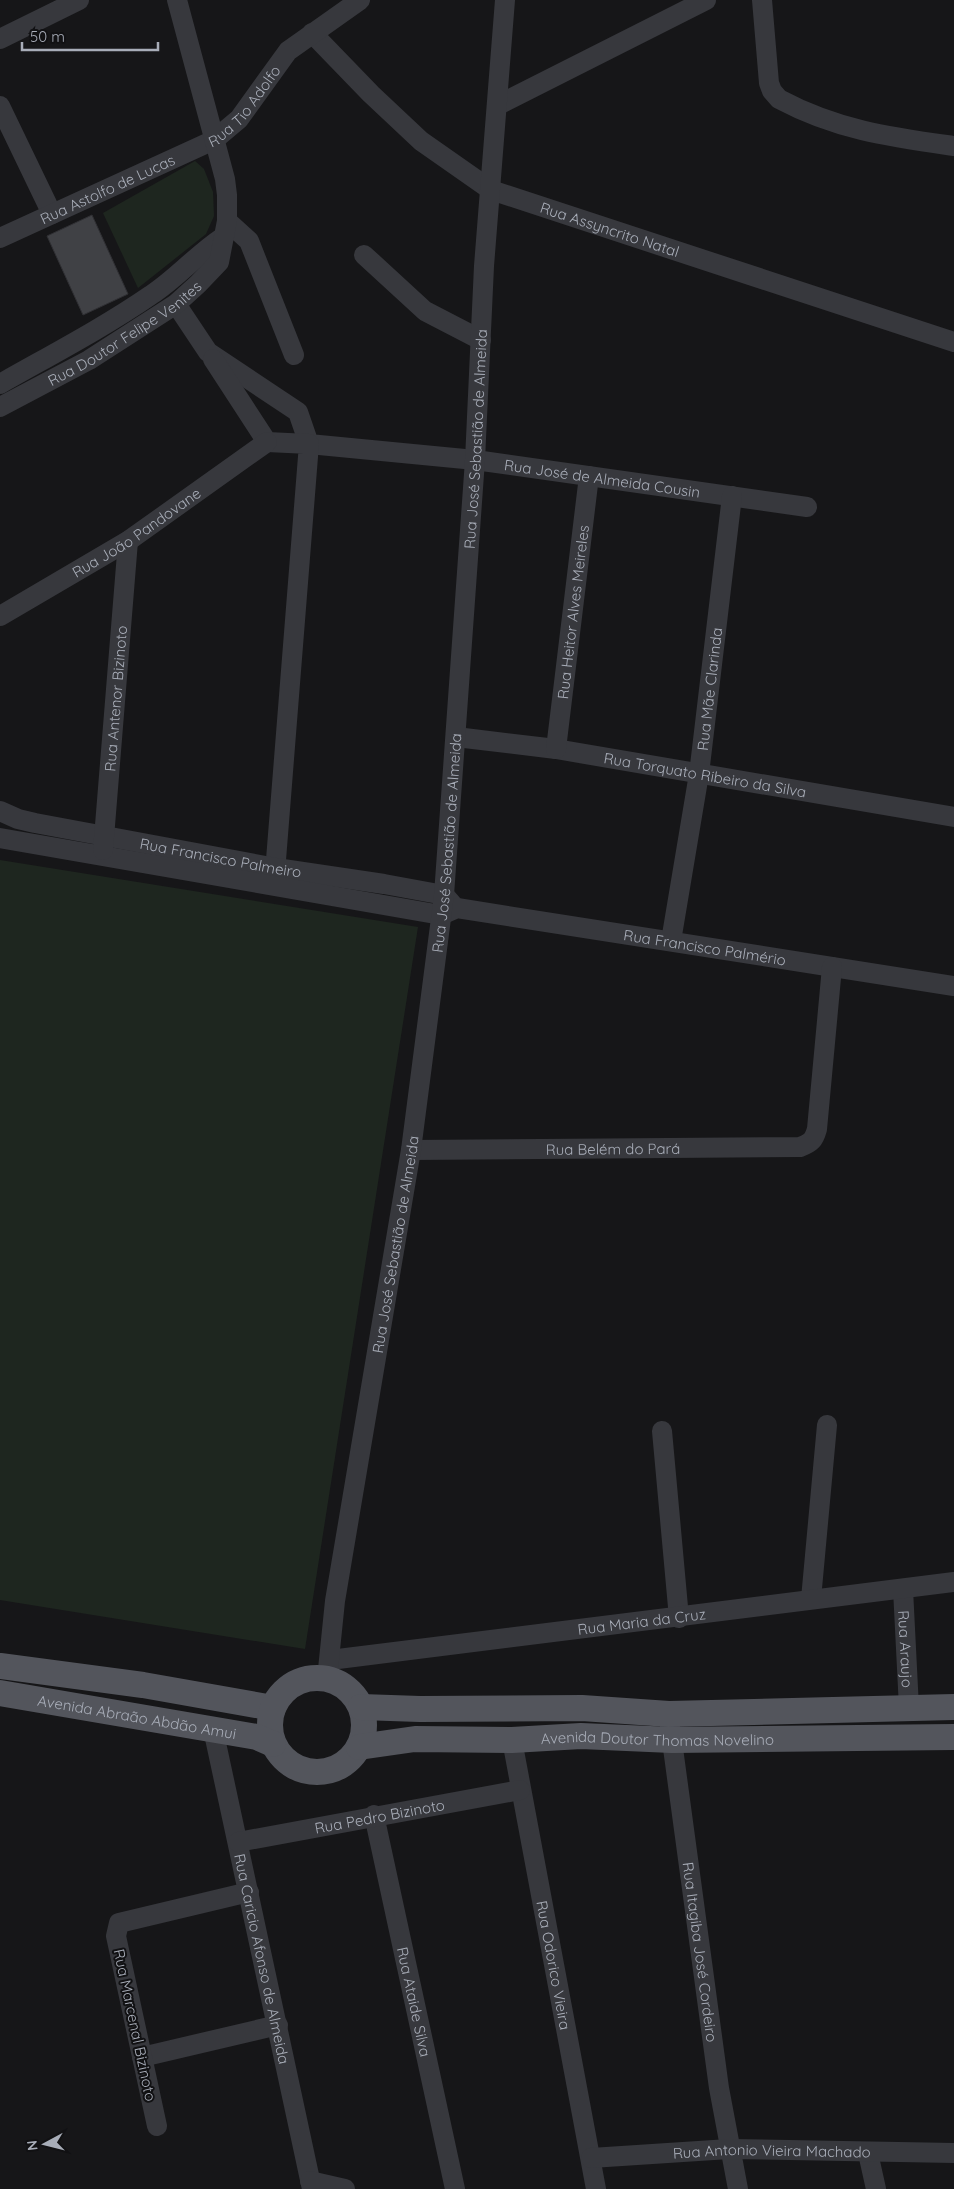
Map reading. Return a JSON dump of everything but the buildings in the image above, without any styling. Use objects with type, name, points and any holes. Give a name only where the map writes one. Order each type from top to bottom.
[{"type":"main road","name":"Avenida Abraão Abdão Amui","points":[[0,1666],[143,1685],[273,1708]]},
{"type":"main road","points":[[328,1669],[353,1694],[361,1707],[364,1720],[364,1734],[360,1747],[350,1759],[338,1768],[323,1772],[308,1772],[294,1766],[282,1756],[274,1744],[270,1720],[273,1708],[280,1696],[289,1687],[301,1681],[314,1678],[328,1669]]},
{"type":"main road","name":"Avenida Abraão Abdão Amui","points":[[0,1693],[256,1737],[274,1744]]},
{"type":"main road","name":"Avenida Doutor Thomas Novelino","points":[[361,1707],[420,1709],[582,1708],[669,1714],[954,1707]]},
{"type":"main road","name":"Avenida Doutor Thomas Novelino","points":[[360,1747],[415,1740],[512,1740],[581,1736],[672,1740],[954,1737]]},
{"type":"street","points":[[0,39],[79,0]]},
{"type":"street","name":"Rua Tio Adolfo","points":[[177,0],[214,140],[239,119],[288,51],[360,0]]},
{"type":"street","name":"Rua José Sebastião de Almeida","points":[[328,1669],[335,1601],[411,1150],[447,906],[456,736],[475,460],[484,266],[505,0]]},
{"type":"street","points":[[498,105],[706,0]]},
{"type":"street","points":[[762,0],[770,83],[772,91],[779,99],[843,126],[886,137],[954,146]]},
{"type":"street","name":"Rua Assyncrito Natal","points":[[312,33],[371,94],[421,141],[491,190],[954,342]]},
{"type":"street","points":[[0,106],[52,214]]},
{"type":"street","name":"Rua Astolfo de Lucas","points":[[0,238],[214,140]]},
{"type":"street","name":"Rua Doutor Felipe Venites","points":[[0,407],[89,360],[176,304],[219,262],[225,229],[228,195],[226,179],[214,140]]},
{"type":"street","points":[[225,229],[249,241],[294,354]]},
{"type":"street","name":"Rua Doutor Felipe Venites","points":[[0,384],[104,326],[154,293],[225,229]]},
{"type":"street","points":[[364,256],[425,311],[481,340]]},
{"type":"street","points":[[176,304],[267,442]]},
{"type":"street","points":[[208,352],[298,412],[308,444],[275,876]]},
{"type":"street","name":"Rua José de Almeida Cousin","points":[[267,442],[308,444],[475,460],[807,507]]},
{"type":"street","name":"Rua João Pandovane","points":[[0,616],[128,541],[267,442]]},
{"type":"street","name":"Rua Heitor Alves Meireles","points":[[556,749],[589,476]]},
{"type":"street","name":"Rua Mãe Clarinda","points":[[671,941],[699,774],[732,496]]},
{"type":"street","name":"Rua Antenor Bizinoto","points":[[104,845],[128,541]]},
{"type":"street","name":"Rua Torquato Ribeiro da Silva","points":[[456,736],[556,749],[954,817]]},
{"type":"street","name":"Rua Francisco Palmeiro","points":[[2,819],[35,823],[104,845]]},
{"type":"street","name":"Rua Francisco Palmeiro","points":[[0,838],[104,845],[447,906]]},
{"type":"street","name":"Rua Francisco Palmério","points":[[447,906],[954,986]]},
{"type":"street","name":"Rua Belém do Pará","points":[[411,1150],[800,1147],[814,1139],[817,1130],[832,967]]},
{"type":"street","points":[[811,1599],[827,1425]]},
{"type":"street","points":[[662,1431],[679,1618]]},
{"type":"street","name":"Rua Maria da Cruz","points":[[328,1669],[811,1599],[954,1582]]},
{"type":"street","name":"Rua Araujo","points":[[903,1589],[909,1708]]},
{"type":"street","name":"Rua Itagiba José Cordeiro","points":[[669,1714],[717,2078],[738,2189]]},
{"type":"street","name":"Rua Caricio Afonso de Almeida","points":[[213,1729],[311,2185]]},
{"type":"street","name":"Rua Odorico Vieira","points":[[512,1740],[596,2189]]},
{"type":"street","name":"Rua Pedro Bizinoto","points":[[238,1842],[374,1815],[520,1790]]},
{"type":"street","name":"Rua Ataide Silva","points":[[374,1815],[455,2189]]},
{"type":"street","name":"Rua Marcenal Bizinoto","points":[[157,2126],[116,1936],[119,1923],[249,1892]]},
{"type":"street","points":[[142,2057],[278,2025]]},
{"type":"street","name":"Rua Antonio Vieira Machado","points":[[591,2158],[729,2149],[868,2153],[954,2153]]},
{"type":"street","points":[[868,2153],[876,2189]]},
{"type":"street","points":[[311,2185],[345,2189]]},
{"type":"shaded area","points":[[195,161],[204,169],[213,192],[214,216],[206,234],[138,288],[103,213]]},
{"type":"shaded area","points":[[0,860],[418,927],[305,1649],[0,1600]]}]
